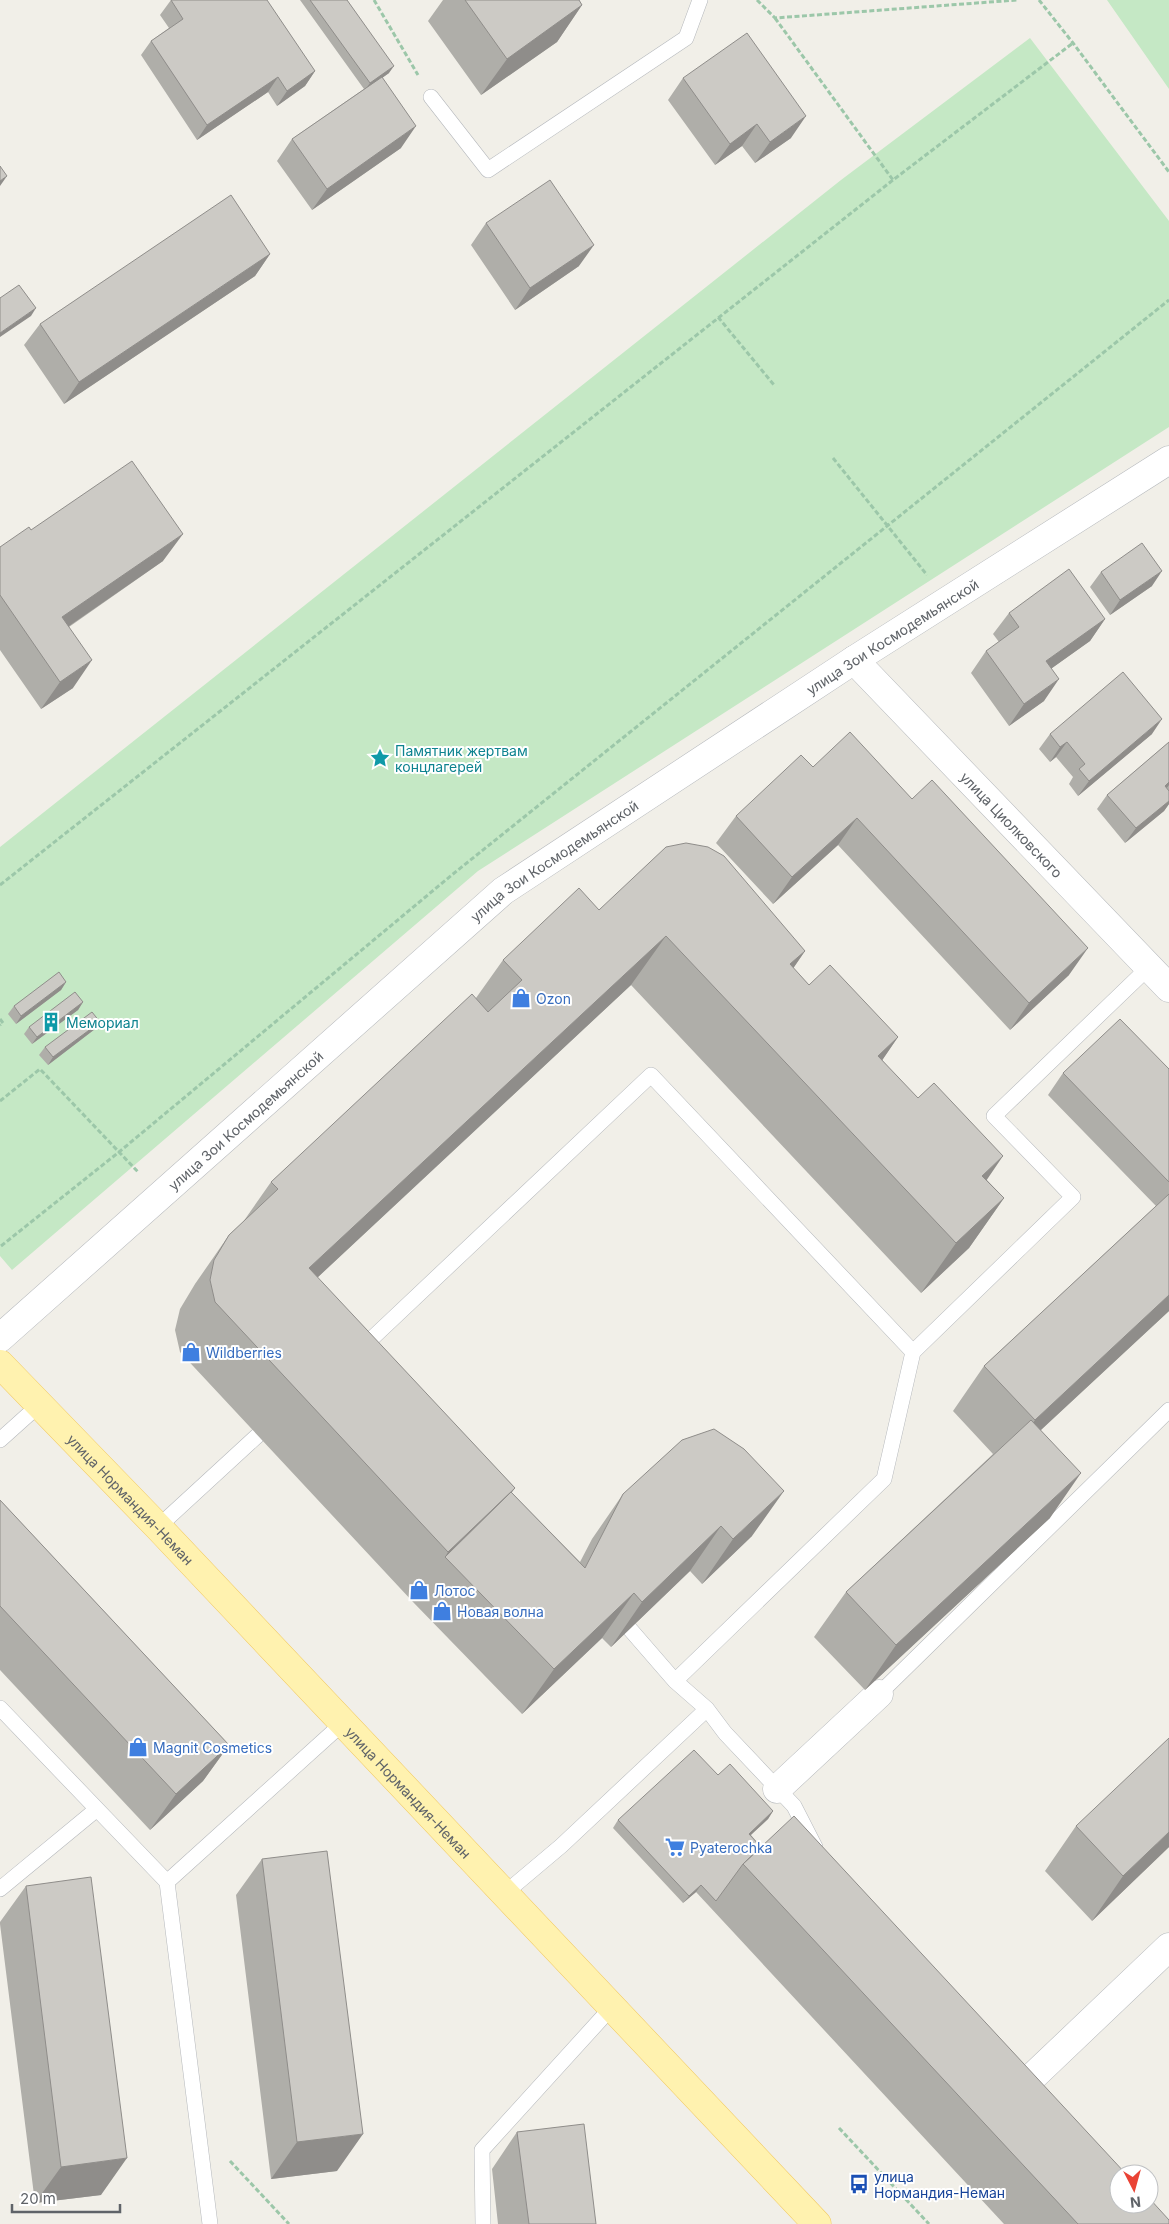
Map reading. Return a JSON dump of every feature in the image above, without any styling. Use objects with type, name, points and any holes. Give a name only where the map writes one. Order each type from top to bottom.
[{"type":"main road","name":"улица Нормандия-Неман","points":[[0,1364],[158,1527],[817,2224]]},
{"type":"street","name":"улица Зои Космодемьянской","points":[[0,1338],[503,890],[854,660],[1169,460]]},
{"type":"street","name":"улица Циолковского","points":[[854,660],[1169,988]]},
{"type":"street","points":[[777,1788],[878,1694]]},
{"type":"street","points":[[1022,2083],[1169,1947]]},
{"type":"lane","points":[[432,97],[488,170],[686,38],[700,0]]},
{"type":"lane","points":[[675,1681],[884,1479],[912,1352],[1073,1197],[994,1116],[1148,967]]},
{"type":"lane","points":[[364,1350],[651,1076],[912,1352]]},
{"type":"lane","points":[[0,1440],[39,1405]]},
{"type":"lane","points":[[878,1694],[1169,1410]]},
{"type":"lane","points":[[158,1527],[257,1436]]},
{"type":"lane","points":[[629,1628],[675,1681],[707,1709],[725,1733],[794,1806],[823,1862]]},
{"type":"lane","points":[[0,1708],[167,1882],[210,2224]]},
{"type":"lane","points":[[504,1894],[561,1846],[707,1709]]},
{"type":"lane","points":[[167,1882],[343,1723]]},
{"type":"lane","points":[[0,1889],[97,1810]]},
{"type":"lane","points":[[483,2224],[482,2150],[611,2008]]},
{"type":"path","points":[[374,0],[432,97]]},
{"type":"path","points":[[757,0],[774,18],[893,180]]},
{"type":"path","points":[[774,18],[1017,0]]},
{"type":"path","points":[[1039,0],[1169,172]]},
{"type":"path","points":[[0,885],[893,180],[1073,43]]},
{"type":"path","points":[[2,1246],[119,1152],[453,874],[1169,300]]},
{"type":"path","points":[[718,318],[774,385]]},
{"type":"path","points":[[833,458],[948,600]]},
{"type":"path","points":[[0,1019],[3,1023],[0,1025]]},
{"type":"path","points":[[0,1101],[40,1069],[160,1196]]},
{"type":"path","points":[[198,2127],[289,2224]]},
{"type":"path","points":[[839,2128],[929,2224]]},
{"type":"green space","points":[[1107,0],[1169,0],[1169,89]]},
{"type":"green space","points":[[1030,38],[1169,221],[1169,427],[478,871],[12,1270],[0,1256],[0,847],[841,180]]},
{"type":"building","points":[[171,0],[267,0],[315,71],[287,91],[278,77],[207,125],[151,41],[183,19]]},
{"type":"building","points":[[310,0],[347,0],[394,66],[370,83]]},
{"type":"building","points":[[465,0],[579,0],[582,5],[507,59]]},
{"type":"building","points":[[747,33],[806,116],[770,142],[757,124],[730,144],[683,78]]},
{"type":"building","points":[[382,77],[416,126],[327,189],[292,139]]},
{"type":"building","points":[[0,166],[7,176],[0,181]]},
{"type":"building","points":[[550,180],[594,245],[530,288],[486,223]]},
{"type":"building","points":[[231,195],[270,254],[79,382],[40,324]]},
{"type":"building","points":[[19,285],[36,308],[0,333],[0,298]]},
{"type":"building","points":[[132,461],[183,534],[62,617],[92,660],[60,682],[0,595],[0,547],[29,527],[31,530]]},
{"type":"building","points":[[1142,543],[1162,571],[1120,600],[1101,572]]},
{"type":"building","points":[[1069,569],[1105,619],[1046,661],[1059,679],[1024,704],[986,651],[1019,627],[1009,613]]},
{"type":"building","points":[[1123,672],[1162,719],[1089,781],[1079,769],[1085,764],[1067,742],[1060,747],[1050,734]]},
{"type":"building","points":[[850,732],[912,799],[932,780],[1088,948],[1029,1003],[857,818],[792,877],[736,816],[801,755],[813,767]]},
{"type":"building","points":[[1169,742],[1169,782],[1165,786],[1169,791],[1169,801],[1136,828],[1107,795]]},
{"type":"building","points":[[686,843],[708,847],[724,856],[805,951],[790,964],[809,985],[830,965],[898,1037],[878,1056],[918,1098],[934,1083],[1003,1156],[982,1176],[1004,1198],[956,1243],[666,936],[309,1268],[515,1488],[448,1552],[215,1302],[210,1280],[214,1260],[229,1235],[278,1189],[271,1182],[472,994],[488,1012],[522,980],[503,960],[579,888],[599,910],[666,847]]},
{"type":"building","points":[[59,972],[66,982],[21,1016],[14,1006]]},
{"type":"building","name":"Мемориал","points":[[75,992],[83,1002],[37,1037],[29,1027]]},
{"type":"building","points":[[92,1012],[100,1022],[53,1057],[45,1047]]},
{"type":"building","points":[[1120,1019],[1169,1069],[1169,1182],[1063,1073]]},
{"type":"building","points":[[1169,1194],[1169,1295],[1035,1420],[984,1366]]},
{"type":"building","points":[[1031,1420],[1081,1473],[896,1645],[846,1592]]},
{"type":"building","points":[[714,1429],[744,1449],[784,1491],[733,1539],[721,1526],[642,1602],[634,1593],[554,1669],[445,1557],[511,1492],[585,1568],[623,1494],[682,1440]]},
{"type":"building","points":[[0,1500],[229,1745],[176,1794],[0,1606]]},
{"type":"building","points":[[1169,1738],[1169,1832],[1123,1876],[1076,1826]]},
{"type":"building","points":[[694,1750],[718,1775],[730,1764],[773,1811],[749,1834],[761,1847],[743,1864],[716,1901],[701,1885],[689,1896],[618,1820]]},
{"type":"building","points":[[794,1816],[1117,2164],[1109,2164],[1109,2214],[1159,2214],[1159,2209],[1169,2220],[1169,2224],[1078,2224],[743,1864]]},
{"type":"building","points":[[327,1851],[363,2134],[297,2142],[262,1859]]},
{"type":"building","points":[[91,1877],[127,2158],[61,2167],[26,1886]]},
{"type":"building","points":[[584,2124],[596,2224],[529,2224],[517,2132]]},
{"type":"place","name":"Памятник жертвам концлагерей","points":[[380,758]]},
{"type":"place","name":"Ozon","points":[[521,998]]},
{"type":"place","name":"Мемориал","points":[[51,1022]]},
{"type":"place","name":"Wildberries","points":[[191,1352]]},
{"type":"place","name":"Лотос","points":[[419,1590]]},
{"type":"place","name":"Новая волна","points":[[442,1611]]},
{"type":"place","name":"Magnit Cosmetics","points":[[138,1747]]},
{"type":"place","name":"Pyaterochka","points":[[675,1847]]},
{"type":"place","name":"улица Нормандия-Неман","points":[[859,2184]]}]
